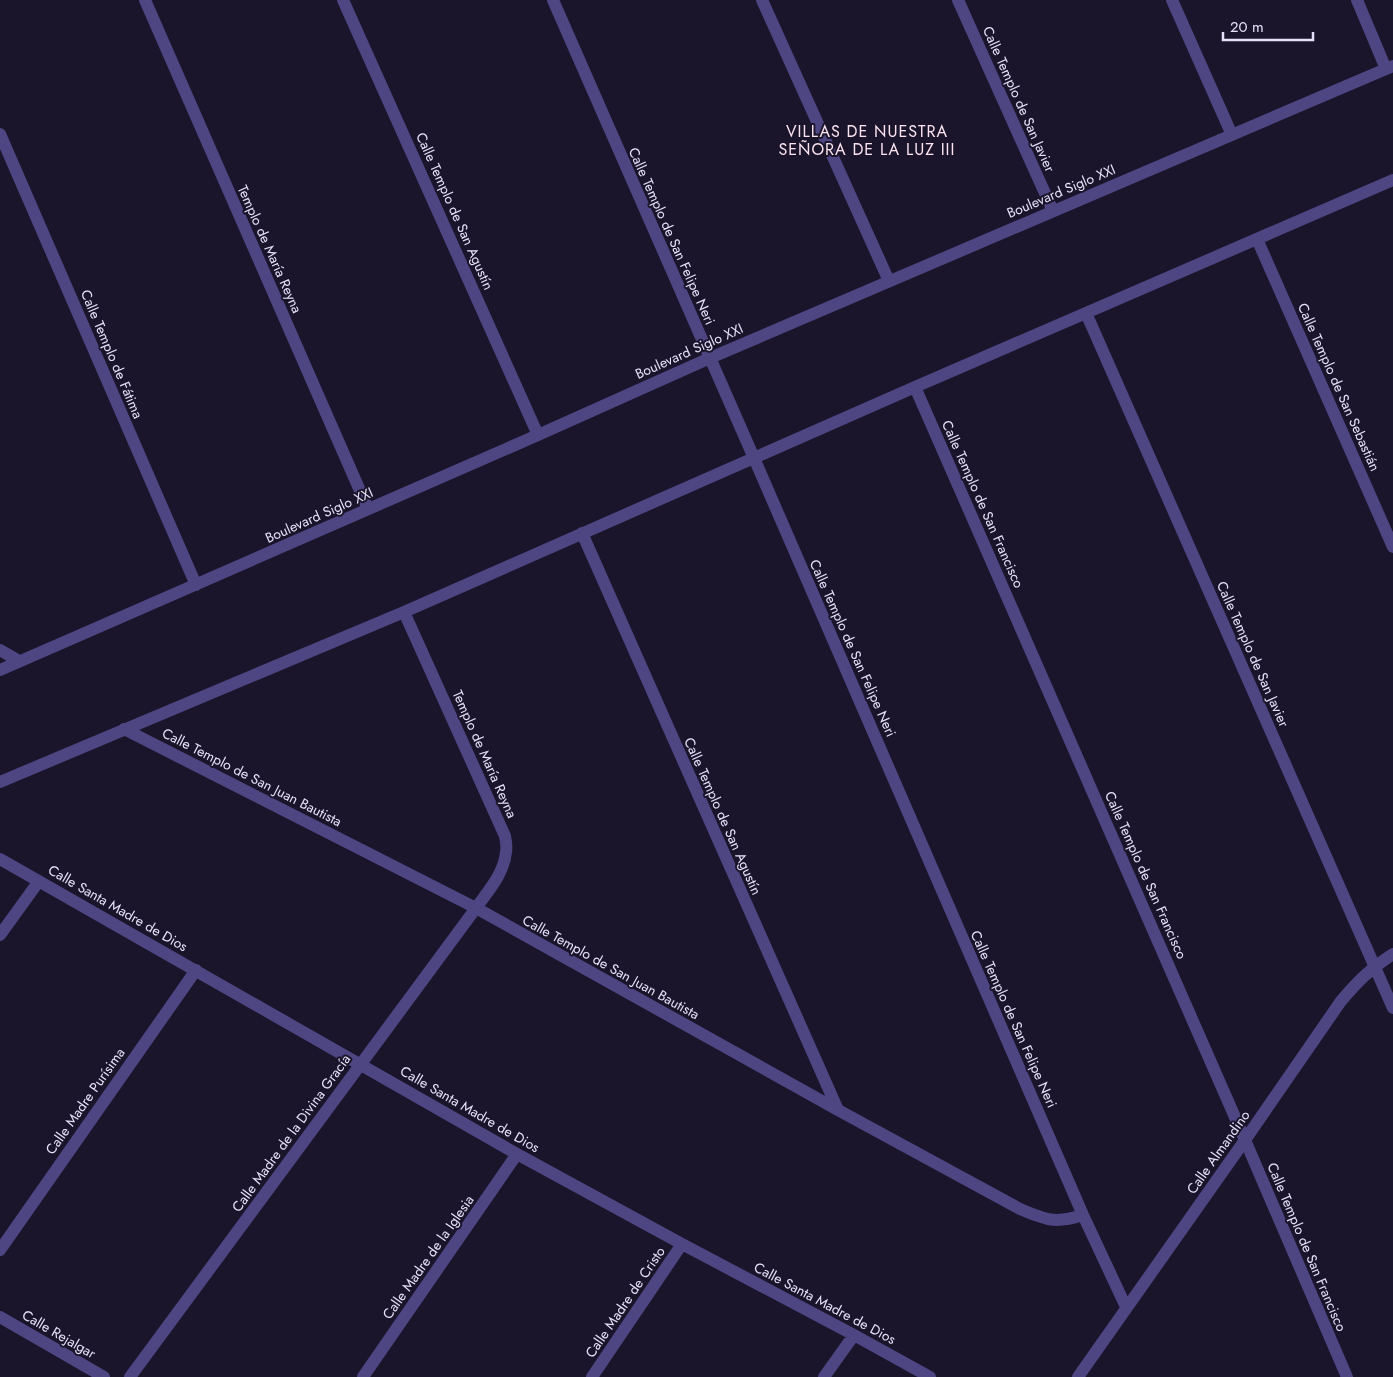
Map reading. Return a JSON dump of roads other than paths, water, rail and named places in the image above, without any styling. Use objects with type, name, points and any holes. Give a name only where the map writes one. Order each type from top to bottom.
[{"type":"street","name":"Templo de María Reyna","points":[[145,0],[368,509]]},
{"type":"street","name":"Calle Templo de San Agustín","points":[[344,0],[538,435]]},
{"type":"street","name":"Calle Templo de San Felipe Neri","points":[[553,0],[1083,1215],[1126,1307]]},
{"type":"street","points":[[762,0],[890,281]]},
{"type":"street","name":"Calle Templo de San Javier","points":[[958,0],[1053,211]]},
{"type":"street","points":[[1172,0],[1232,134]]},
{"type":"street","points":[[1357,0],[1390,67]]},
{"type":"street","name":"Boulevard Siglo XXI","points":[[0,670],[710,358],[1390,67]]},
{"type":"street","name":"Calle Templo de Fátima","points":[[0,134],[196,585]]},
{"type":"street","points":[[0,782],[404,612],[915,387],[1393,180]]},
{"type":"street","name":"Calle Templo de San Sebastián","points":[[1257,239],[1393,547]]},
{"type":"street","name":"Calle Templo de San Javier","points":[[1086,313],[1393,1008]]},
{"type":"street","name":"Calle Templo de San Francisco","points":[[915,387],[1347,1377]]},
{"type":"street","name":"Calle Templo de San Agustín","points":[[582,533],[838,1110]]},
{"type":"street","name":"Templo de María Reyna","points":[[404,612],[506,836],[506,852],[503,866],[496,880],[476,908]]},
{"type":"street","points":[[0,650],[19,662]]},
{"type":"street","name":"Calle Templo de San Juan Bautista","points":[[124,729],[476,908],[1020,1210],[1046,1220],[1067,1220],[1083,1215]]},
{"type":"street","name":"Calle Santa Madre de Dios","points":[[0,858],[517,1154],[930,1377]]},
{"type":"street","points":[[0,935],[39,881]]},
{"type":"street","name":"Calle Madre de la Divina Gracía","points":[[130,1377],[476,908]]},
{"type":"street","name":"Calle Almandino","points":[[1081,1376],[1126,1307],[1341,1001],[1375,965],[1393,954]]},
{"type":"street","name":"Calle Madre Purísima","points":[[0,1250],[196,970]]},
{"type":"street","name":"Calle Madre de la Iglesia","points":[[363,1377],[517,1154]]},
{"type":"street","name":"Calle Madre de Cristo","points":[[592,1377],[682,1244]]},
{"type":"street","name":"Calle Rejalgar","points":[[0,1317],[104,1377]]},
{"type":"street","points":[[824,1377],[854,1335]]},
{"type":"district","name":"VILLAS DE NUESTRA SEÑORA DE LA LUZ III","points":[[867,140]]}]
